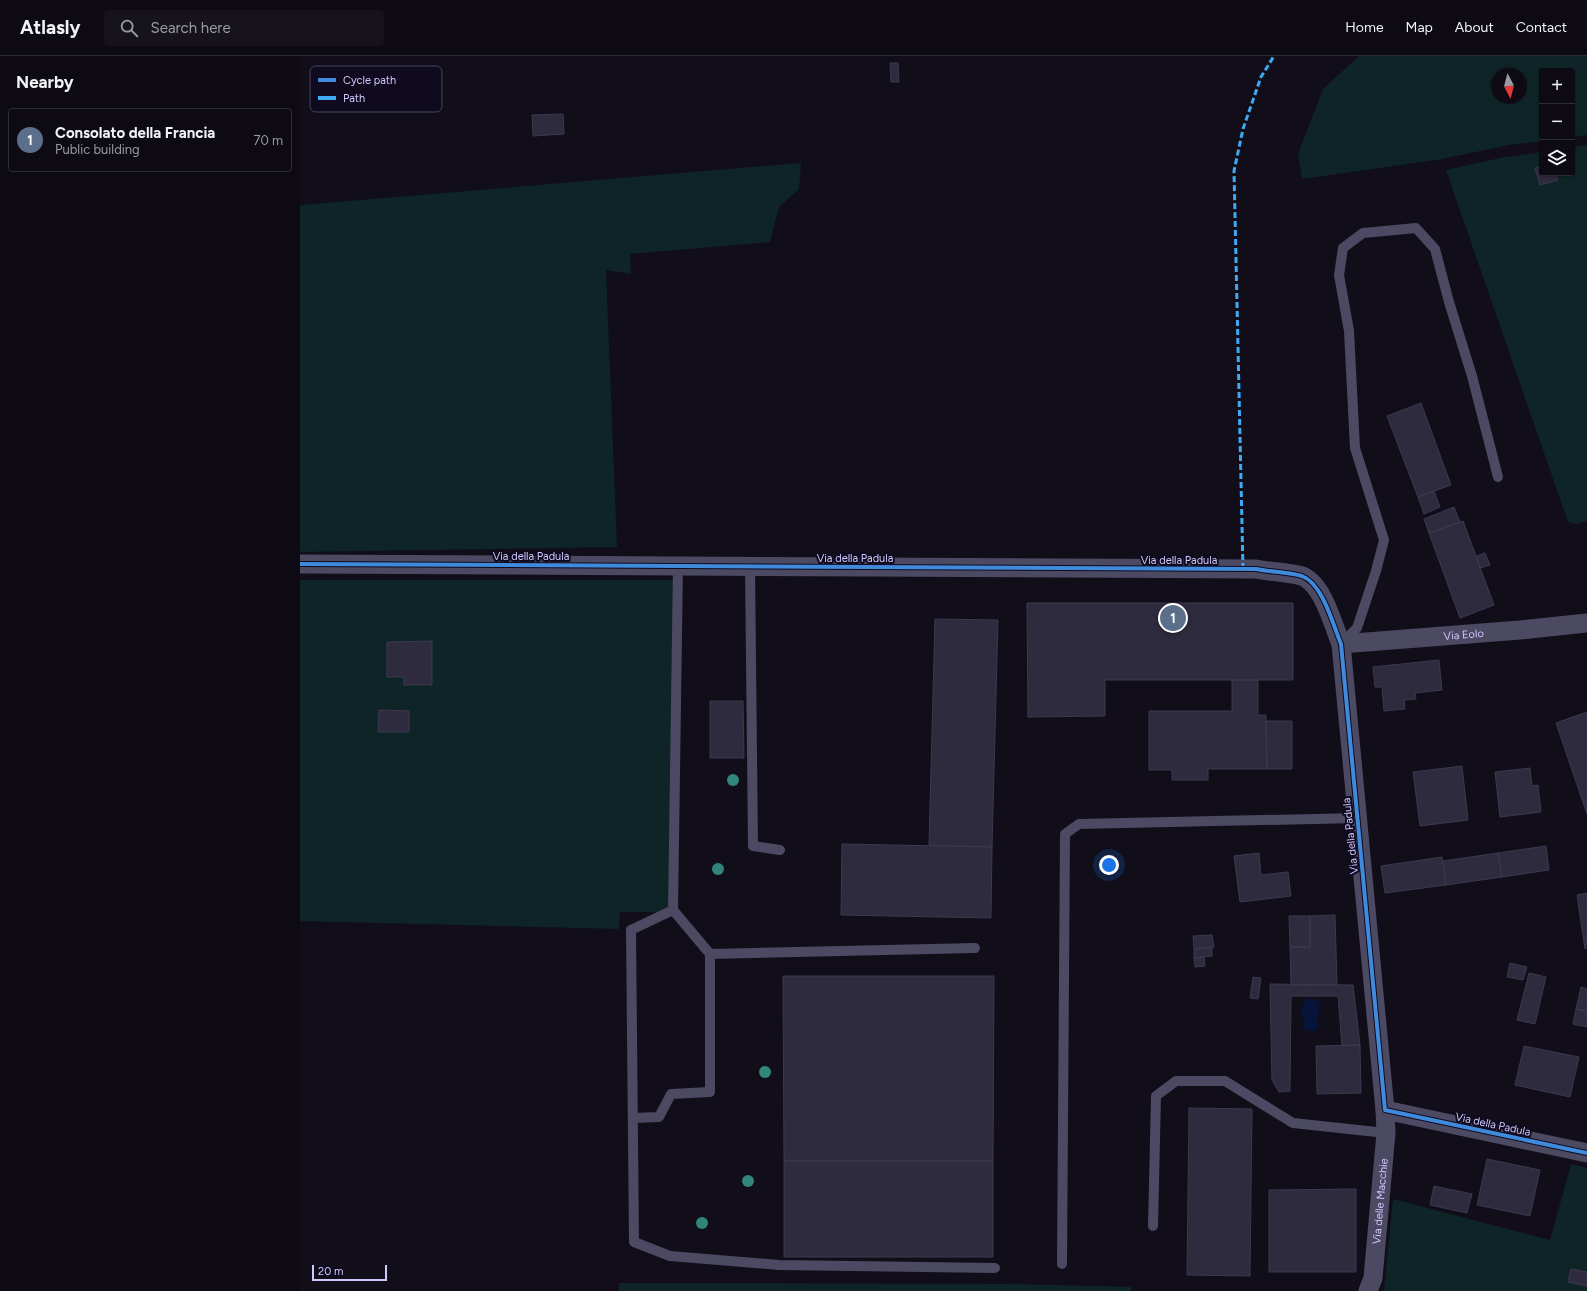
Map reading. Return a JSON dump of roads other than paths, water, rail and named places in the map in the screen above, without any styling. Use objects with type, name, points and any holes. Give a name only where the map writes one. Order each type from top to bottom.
[{"type":"street","name":"Via della Padula","points":[[300,564],[1256,569],[1301,576],[1310,580],[1323,598],[1341,644],[1385,1110],[1587,1153]]},
{"type":"street","name":"Via Eolo","points":[[1341,644],[1587,624]]},
{"type":"street","name":"Via delle Macchie","points":[[1368,1291],[1373,1278],[1386,1133],[1385,1110]]},
{"type":"lane","points":[[1341,644],[1356,628],[1376,571],[1384,540],[1355,448],[1349,331],[1339,275],[1343,248],[1363,233],[1416,228],[1434,248],[1472,376],[1498,477]]},
{"type":"lane","points":[[633,1118],[658,1117],[671,1094],[710,1092],[710,954],[673,910],[678,565]]},
{"type":"lane","points":[[750,567],[753,846],[780,850]]},
{"type":"lane","points":[[1062,1264],[1065,834],[1079,824],[1358,818]]},
{"type":"lane","points":[[673,910],[631,930],[634,1242],[670,1256],[779,1265],[995,1268]]},
{"type":"lane","points":[[710,954],[975,948]]},
{"type":"lane","points":[[1154,1226],[1156,1096],[1176,1081],[1225,1081],[1293,1123],[1386,1133]]},
{"type":"water","points":[[1310,998],[1317,1001],[1320,1005],[1317,1018],[1319,1026],[1313,1032],[1309,1029],[1307,1032],[1302,1027],[1304,1023],[1300,1012],[1304,1001]]},
{"type":"place","name":"Consolato della Francia","points":[[1173,618]]}]
